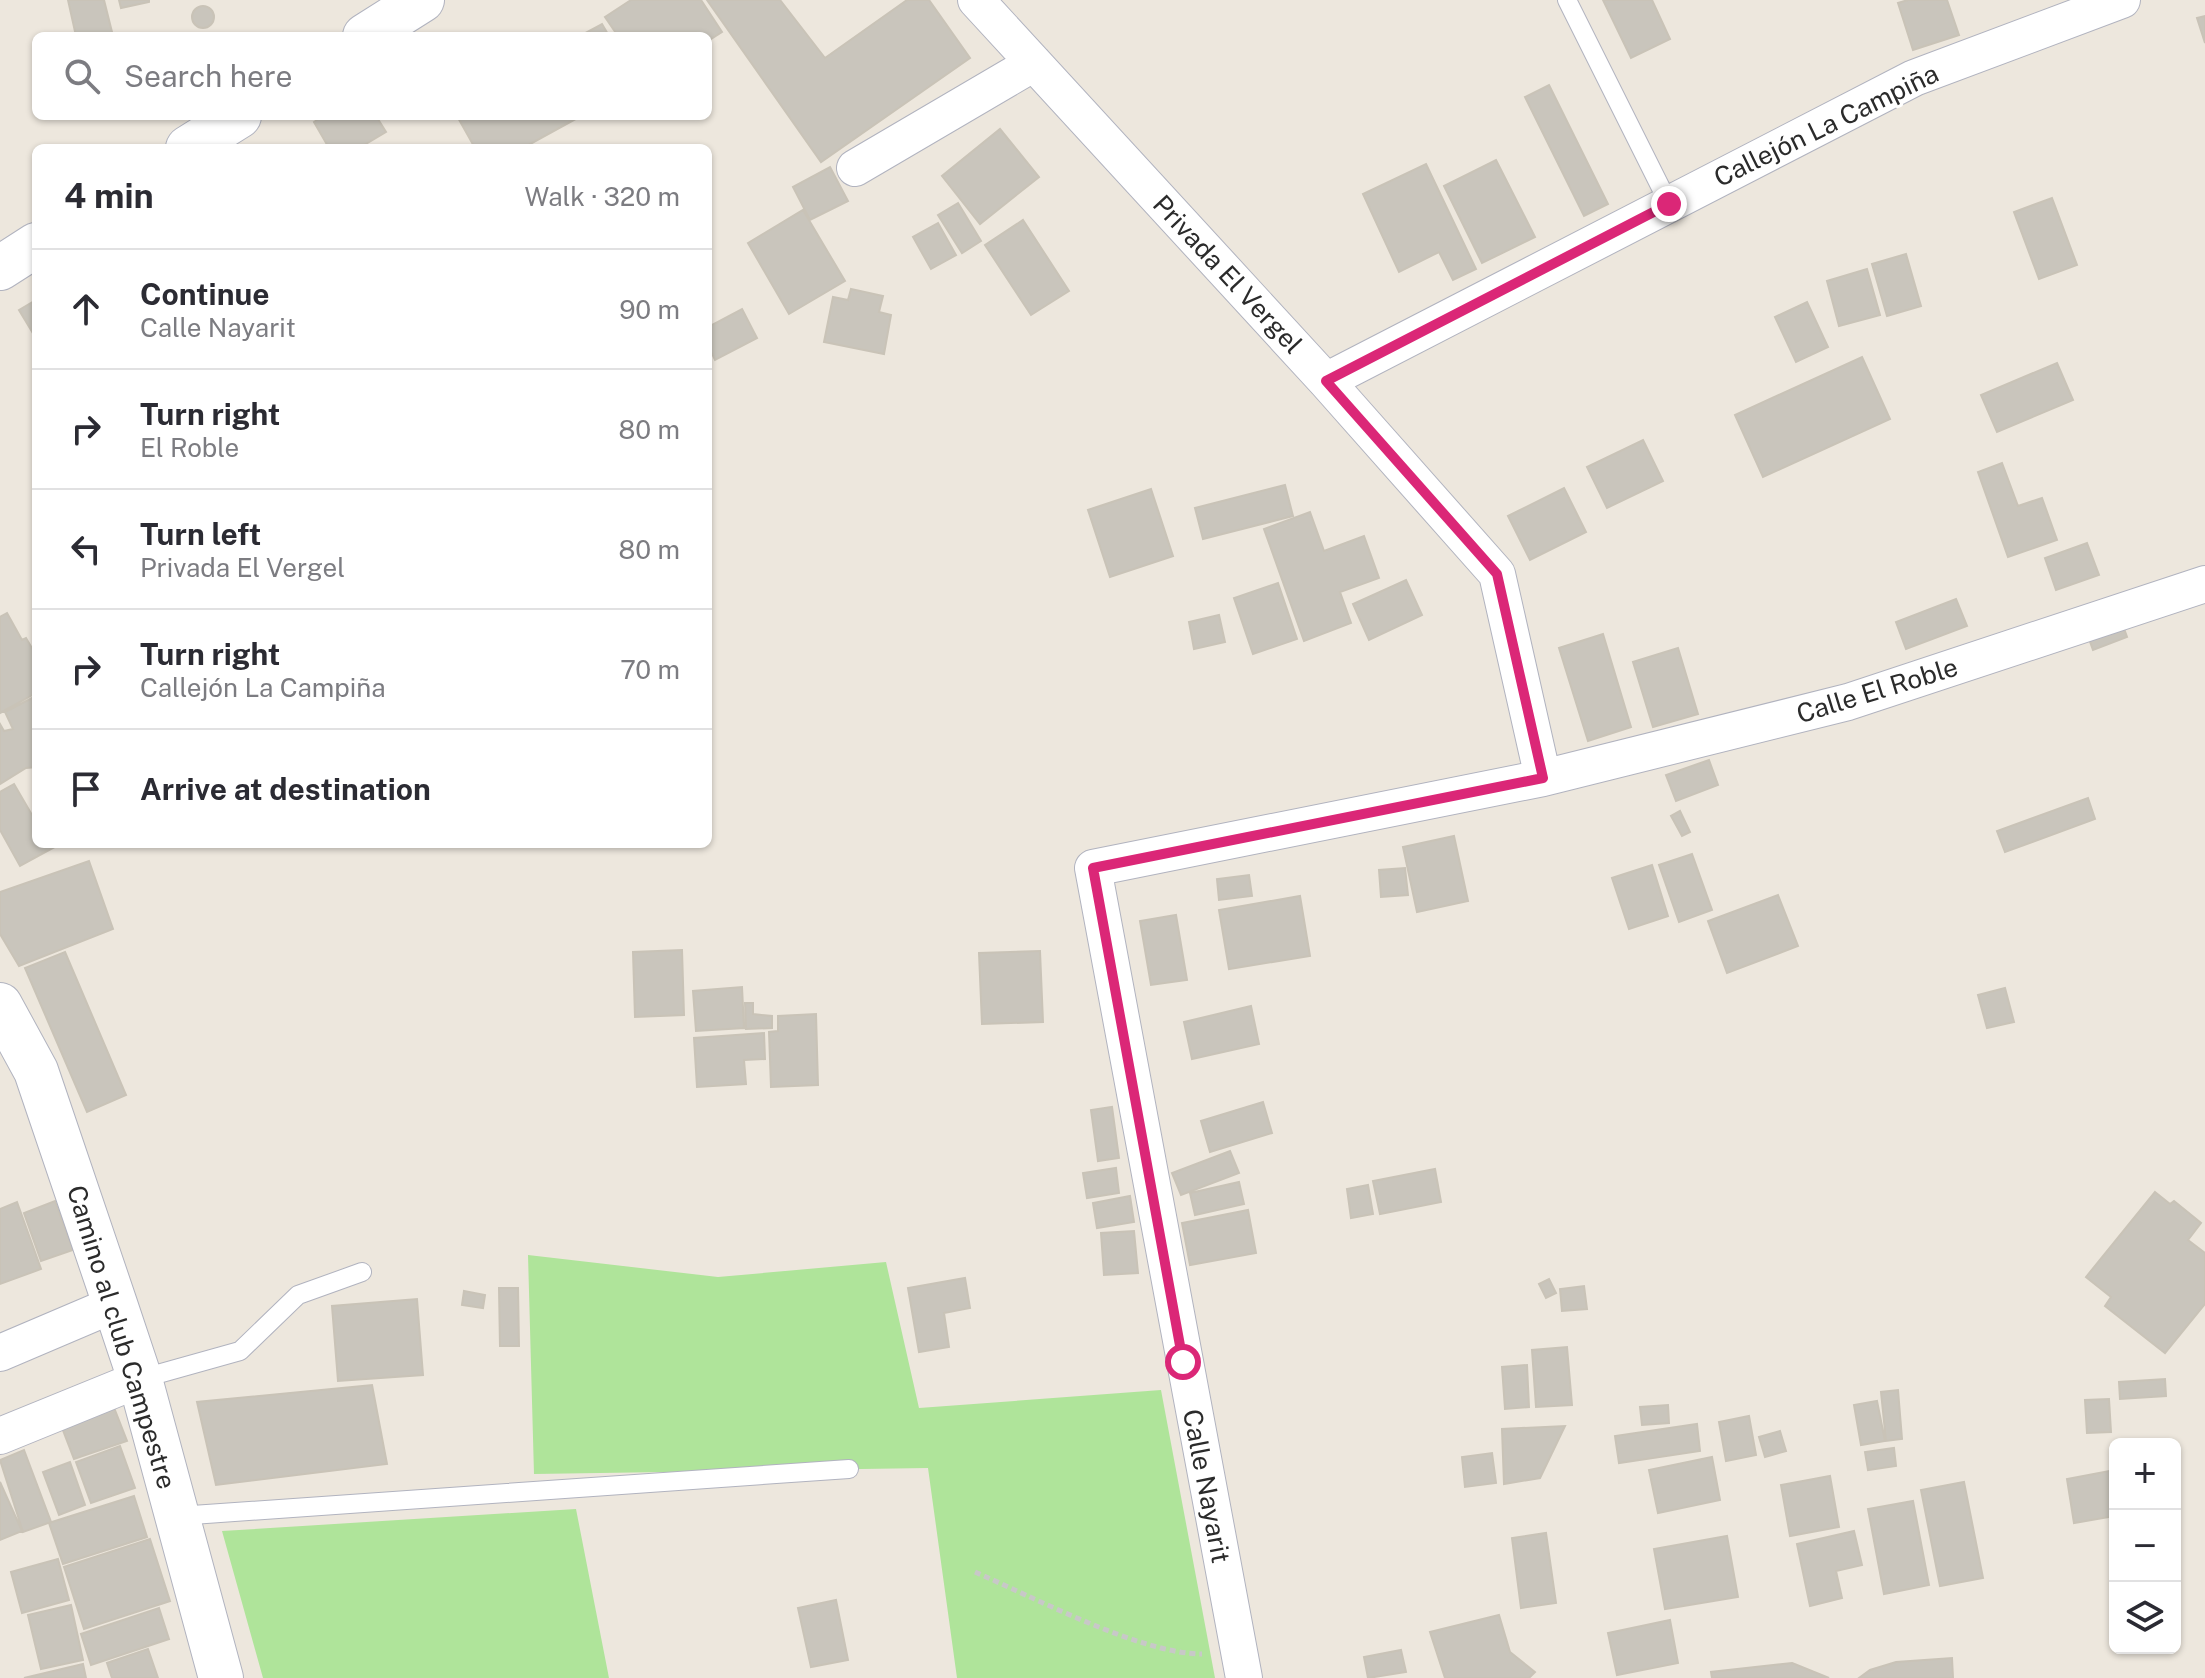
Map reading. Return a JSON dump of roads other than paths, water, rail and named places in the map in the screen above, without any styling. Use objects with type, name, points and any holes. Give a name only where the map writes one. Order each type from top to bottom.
[{"type":"main road","points":[[371,32],[422,0]]},
{"type":"main road","points":[[194,144],[233,120]]},
{"type":"main road","points":[[0,268],[32,248]]},
{"type":"main road","name":"Camino al club Campestre","points":[[0,1005],[36,1071],[140,1379],[221,1678]]},
{"type":"street","name":"Privada El Vergel","points":[[976,0],[1326,381],[1497,574],[1543,778]]},
{"type":"street","name":"Callejón La Campiña","points":[[1326,381],[1914,78],[2122,0]]},
{"type":"street","points":[[855,168],[1034,63]]},
{"type":"street","name":"Calle El Roble","points":[[1093,868],[1543,778],[1848,702],[2205,584]]},
{"type":"street","name":"Calle Nayarit","points":[[1093,868],[1242,1666]]},
{"type":"street","points":[[0,1353],[115,1304]]},
{"type":"street","points":[[0,1436],[140,1379]]},
{"type":"lane","points":[[1567,0],[1669,204]]},
{"type":"lane","points":[[140,1379],[240,1351],[298,1295],[362,1272]]},
{"type":"lane","points":[[175,1516],[849,1469]]}]
